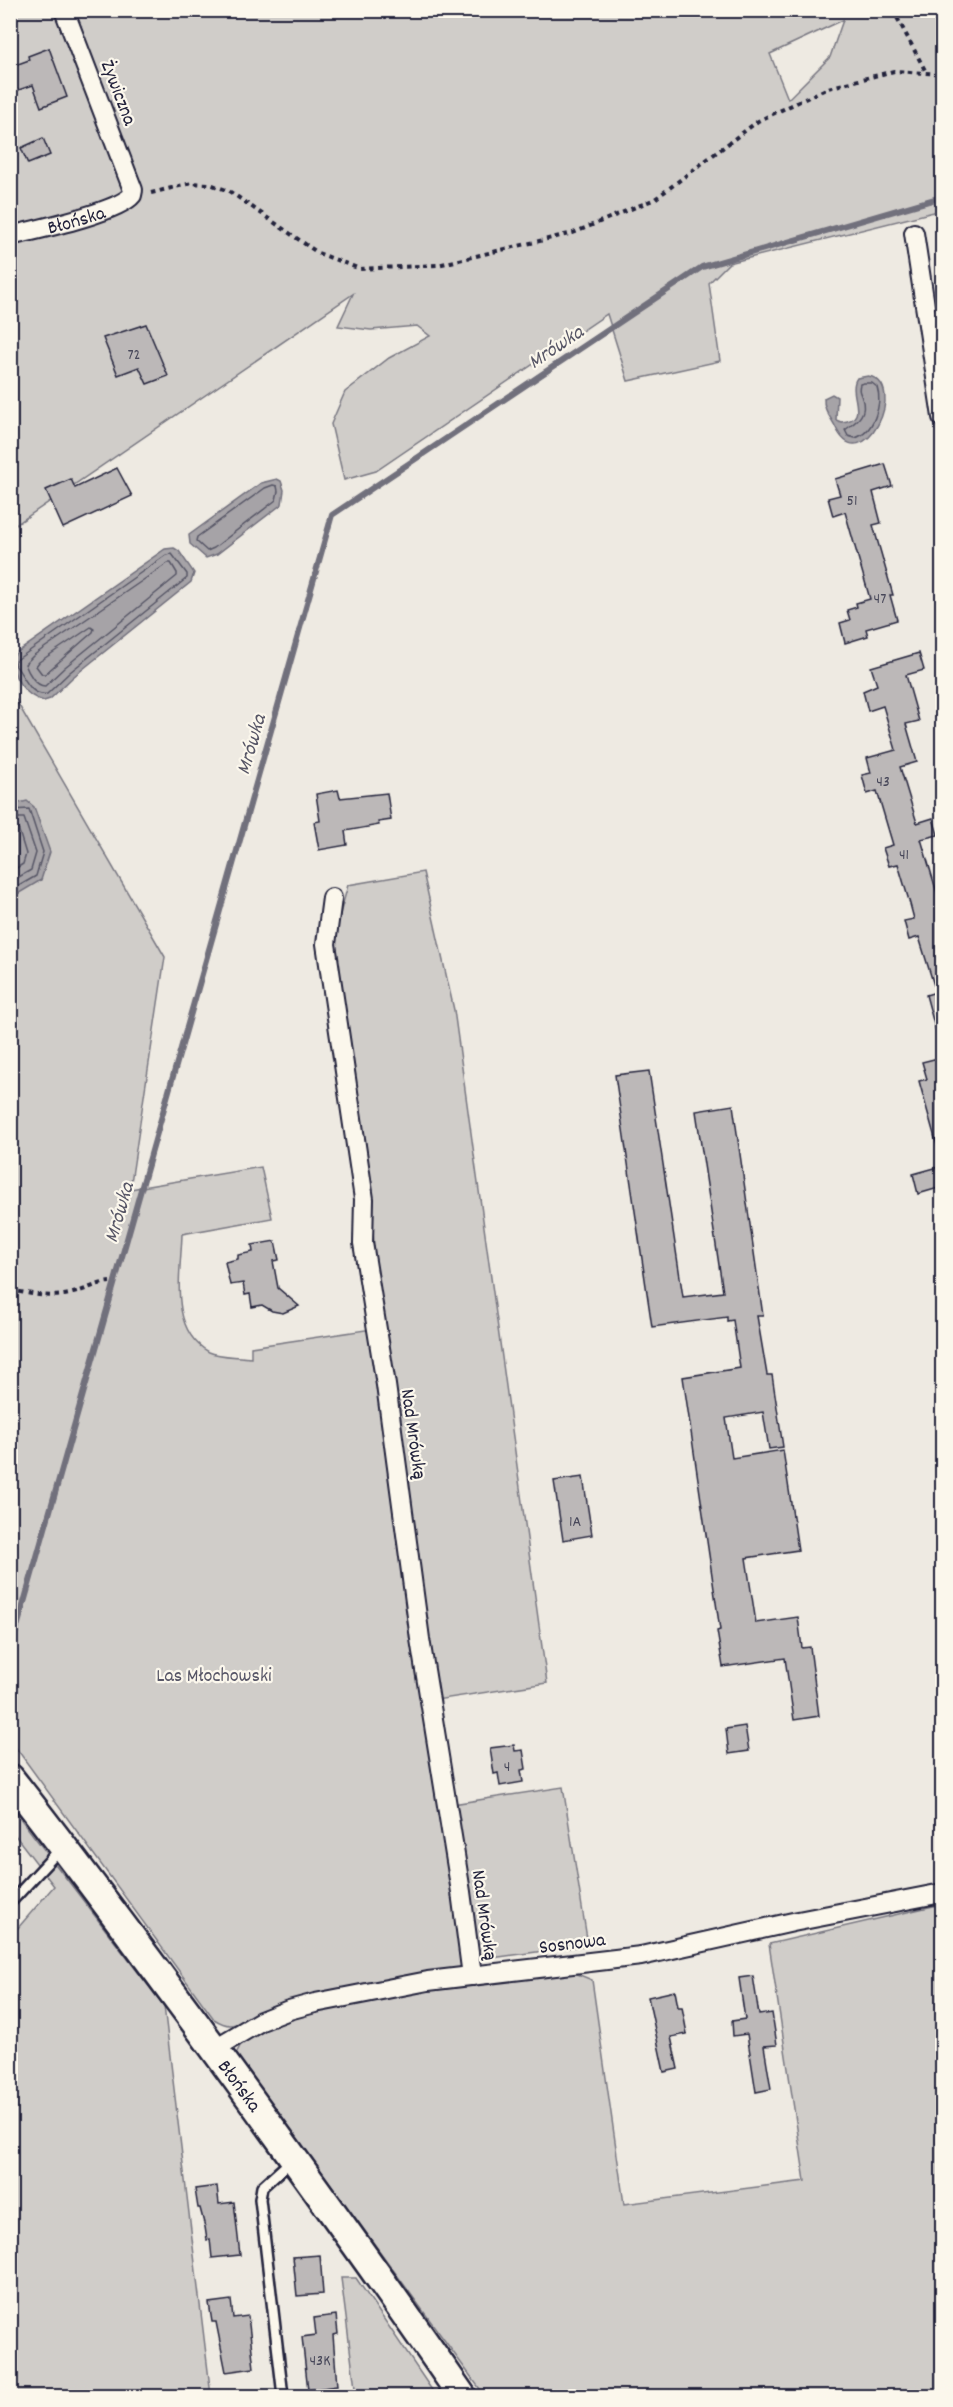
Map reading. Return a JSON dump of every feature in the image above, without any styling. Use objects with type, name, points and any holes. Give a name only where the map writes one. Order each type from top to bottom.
[{"type":"main road","name":"Błońska","points":[[10,1778],[63,1845],[294,2158],[462,2397]]},
{"type":"street","name":"Żywiczna","points":[[64,10],[133,190]]},
{"type":"street","name":"Błońska","points":[[10,237],[120,204],[128,200],[133,190]]},
{"type":"street","points":[[914,232],[942,417]]},
{"type":"street","name":"Nad Mrówką","points":[[332,898],[326,944],[364,1199],[363,1243],[387,1397],[420,1639],[461,1892],[472,1976]]},
{"type":"street","name":"Sosnowa","points":[[214,2049],[261,2021],[289,2010],[428,1981],[641,1956],[793,1922],[942,1893]]},
{"type":"lane","points":[[10,1903],[63,1845]]},
{"type":"lane","points":[[283,2397],[260,2199],[262,2187],[294,2158]]},
{"type":"path","points":[[893,10],[927,73]]},
{"type":"path","points":[[133,190],[144,194],[192,183],[210,184],[229,190],[318,253],[360,269],[438,265],[573,233],[655,199],[758,121],[828,88],[894,71],[942,74]]},
{"type":"path","points":[[10,1290],[45,1297],[73,1293],[96,1283],[110,1282]]},
{"type":"green space","points":[[877,10],[940,21],[936,11],[942,11],[942,210],[729,263],[709,283],[720,361],[628,381],[607,314],[376,471],[344,480],[331,424],[345,392],[389,358],[430,336],[417,326],[371,330],[338,326],[353,294],[11,528],[11,11]],"holes":[[[843,20],[830,57],[788,99],[770,54]]]},
{"type":"green space","name":"Las Młochowski","points":[[10,690],[165,957],[130,1189],[261,1167],[272,1218],[182,1234],[179,1282],[182,1315],[187,1329],[196,1342],[213,1354],[251,1358],[251,1347],[372,1329],[465,1949],[462,1969],[236,2024],[228,2025],[219,2022],[214,2019],[11,1741]]},
{"type":"green space","points":[[423,872],[454,1010],[547,1683],[436,1700],[381,1328],[366,1147],[332,943],[348,885]]},
{"type":"green space","points":[[563,1787],[588,1945],[492,1958],[475,1946],[453,1804]]},
{"type":"green space","points":[[10,1805],[164,2006],[211,2396],[11,2396],[11,1936],[54,1886],[11,1830]]},
{"type":"green space","points":[[942,1904],[942,2396],[485,2396],[236,2054],[242,2042],[255,2031],[304,2014],[428,1988],[575,1973],[592,1980],[624,2204],[805,2181],[769,1944]]},
{"type":"green space","points":[[341,2278],[356,2278],[436,2396],[356,2396]]},
{"type":"water","points":[[868,376],[880,382],[885,395],[884,410],[878,425],[869,437],[858,444],[847,442],[828,413],[824,398],[832,394],[837,397],[836,420],[841,422],[850,420],[857,411],[854,384],[857,378]]},
{"type":"water","points":[[277,479],[281,481],[284,490],[282,504],[217,554],[206,558],[190,544],[189,535],[261,483]]},
{"type":"water","points":[[174,548],[179,551],[194,573],[191,582],[73,677],[50,699],[44,701],[30,695],[25,690],[16,678],[12,656],[165,549]]},
{"type":"water","points":[[27,801],[34,807],[50,852],[41,880],[11,898],[11,805]]},
{"type":"building","points":[[49,48],[67,97],[41,107],[33,85],[10,93],[10,67],[29,60],[28,56]]},
{"type":"building","points":[[43,138],[50,155],[28,164],[21,148]]},
{"type":"building","points":[[146,324],[168,376],[147,384],[139,367],[118,375],[103,338]]},
{"type":"building","points":[[885,464],[892,486],[873,492],[881,523],[873,525],[893,595],[890,595],[897,620],[866,629],[868,636],[845,643],[840,623],[850,620],[847,610],[857,607],[856,603],[870,599],[845,512],[833,516],[828,498],[840,495],[835,479]]},
{"type":"building","points":[[117,468],[132,496],[63,528],[46,490],[71,479],[75,488]]},
{"type":"building","points":[[919,653],[924,670],[906,675],[919,721],[906,724],[917,762],[900,767],[917,823],[933,818],[938,835],[921,839],[938,896],[942,895],[942,1038],[938,1039],[926,995],[936,992],[919,937],[909,940],[904,921],[914,919],[898,864],[889,866],[883,848],[893,845],[877,791],[867,794],[862,775],[871,773],[867,758],[896,750],[883,706],[868,711],[863,691],[877,685],[871,667]]},
{"type":"building","points":[[338,790],[340,798],[387,793],[391,820],[378,822],[379,825],[345,831],[347,845],[319,850],[314,822],[320,821],[316,794]]},
{"type":"building","points":[[942,1057],[942,1148],[938,1149],[919,1081],[927,1079],[922,1062]]},
{"type":"building","points":[[649,1071],[683,1297],[723,1292],[696,1111],[733,1105],[763,1316],[757,1316],[767,1375],[772,1375],[783,1447],[769,1449],[763,1412],[726,1418],[732,1458],[783,1450],[798,1550],[746,1558],[756,1623],[798,1617],[802,1648],[810,1647],[819,1716],[794,1720],[785,1658],[723,1667],[717,1631],[720,1630],[683,1377],[740,1368],[733,1320],[727,1321],[727,1317],[652,1327],[615,1075]]},
{"type":"building","points":[[942,1166],[942,1187],[918,1194],[913,1174]]},
{"type":"building","points":[[275,1241],[279,1260],[273,1261],[278,1288],[299,1306],[283,1313],[272,1311],[262,1305],[252,1307],[250,1294],[245,1295],[243,1283],[230,1285],[225,1262],[238,1259],[238,1255],[253,1252],[252,1245]]},
{"type":"building","points":[[583,1477],[592,1535],[563,1540],[554,1481]]},
{"type":"building","points":[[745,1726],[749,1751],[729,1754],[726,1729]]},
{"type":"building","points":[[514,1745],[515,1751],[523,1750],[526,1769],[521,1770],[523,1782],[500,1786],[498,1773],[494,1774],[490,1748]]},
{"type":"building","points":[[753,1976],[759,2015],[772,2013],[777,2045],[764,2046],[771,2089],[756,2092],[747,2034],[733,2036],[732,2021],[745,2019],[739,1978]]},
{"type":"building","points":[[675,1991],[678,2007],[682,2007],[687,2034],[671,2037],[678,2069],[664,2072],[648,1997]]},
{"type":"building","points":[[217,2186],[219,2204],[234,2202],[240,2255],[212,2258],[210,2239],[207,2240],[195,2189]]},
{"type":"building","points":[[320,2255],[323,2294],[297,2296],[293,2257]]},
{"type":"building","points":[[231,2300],[233,2318],[248,2316],[254,2368],[226,2372],[216,2322],[212,2322],[209,2303]]},
{"type":"building","points":[[336,2315],[338,2334],[333,2335],[337,2386],[308,2390],[302,2337],[316,2335],[314,2318]]},
{"type":"waterway","name":"Mrówka","points":[[10,1652],[332,515],[702,267],[942,197]]}]
